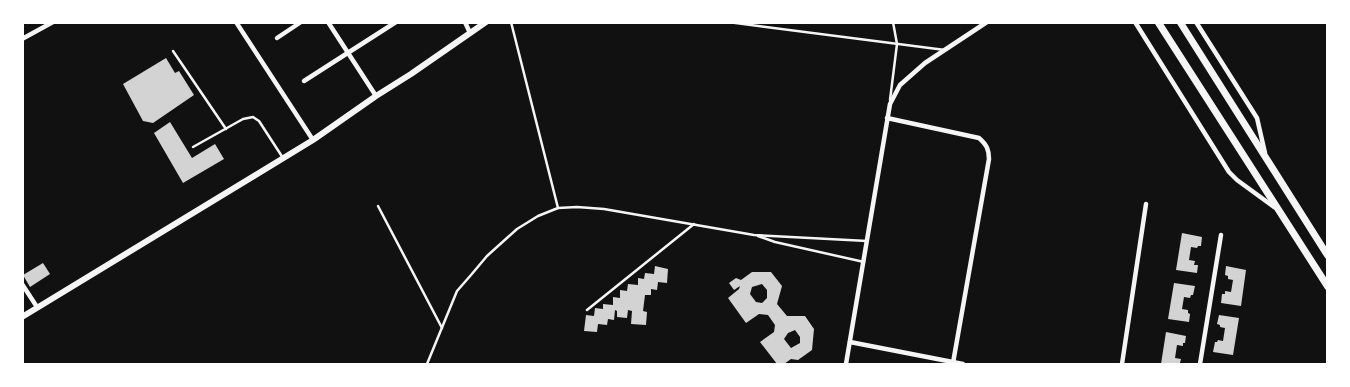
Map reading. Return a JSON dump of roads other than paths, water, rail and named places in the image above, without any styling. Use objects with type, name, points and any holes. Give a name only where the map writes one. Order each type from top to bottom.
[{"type":"main road","points":[[22,317],[313,140],[486,22]]},
{"type":"main road","points":[[1158,22],[1328,287]]},
{"type":"main road","points":[[1180,22],[1328,256]]},
{"type":"street","points":[[22,39],[53,22]]},
{"type":"street","points":[[236,22],[313,140]]},
{"type":"street","points":[[278,38],[301,22]]},
{"type":"street","points":[[328,22],[376,96]]},
{"type":"street","points":[[304,81],[396,22]]},
{"type":"street","points":[[464,22],[470,33]]},
{"type":"street","points":[[846,364],[890,104],[900,85],[925,63],[987,22]]},
{"type":"street","points":[[1136,22],[1229,172],[1237,180],[1278,209]]},
{"type":"street","points":[[1196,22],[1257,118],[1266,158]]},
{"type":"street","points":[[887,118],[979,138],[989,150],[989,160],[953,363]]},
{"type":"street","points":[[1122,364],[1146,204]]},
{"type":"street","points":[[1200,364],[1221,235]]},
{"type":"street","points":[[22,284],[37,307]]},
{"type":"street","points":[[850,342],[963,364]]},
{"type":"lane","points":[[511,22],[558,208]]},
{"type":"lane","points":[[728,22],[945,50]]},
{"type":"lane","points":[[890,104],[897,44],[893,22]]},
{"type":"lane","points":[[173,52],[226,128]]},
{"type":"lane","points":[[193,147],[243,119],[253,117],[259,121],[283,158]]},
{"type":"lane","points":[[378,206],[442,328]]},
{"type":"lane","points":[[427,364],[458,291],[487,256],[518,229],[538,216],[558,208],[604,209],[754,235],[867,241]]},
{"type":"lane","points":[[587,310],[694,224]]},
{"type":"lane","points":[[754,235],[775,242],[864,262]]}]
